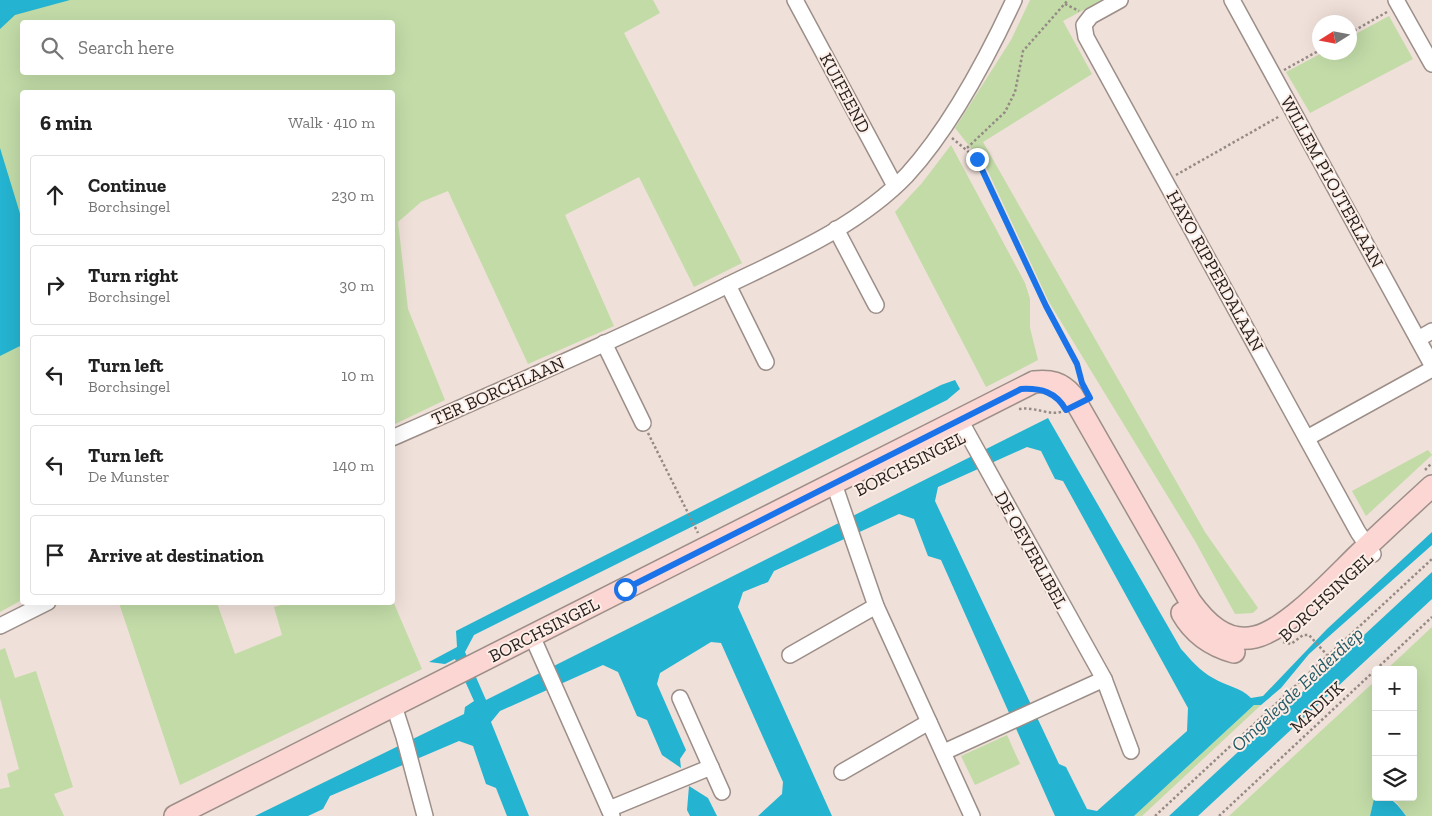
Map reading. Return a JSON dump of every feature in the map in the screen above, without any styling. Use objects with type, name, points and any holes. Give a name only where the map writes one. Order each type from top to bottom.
[{"type":"main road","name":"BORCHSINGEL","points":[[175,816],[1034,382],[1046,380],[1056,382],[1072,394],[1190,601],[1205,621],[1222,633],[1236,638],[1254,638],[1265,634],[1300,610],[1432,500]]},
{"type":"main road","name":"BORCHSINGEL","points":[[1021,389],[1031,388],[1050,392],[1066,410],[1186,620],[1203,638],[1234,652],[1257,652],[1282,640],[1432,486]]},
{"type":"street","name":"KUIFEEND","points":[[796,0],[895,186]]},
{"type":"street","name":"TER BORCHLAAN","points":[[395,437],[728,285],[836,229],[870,208],[917,163],[940,130],[966,91],[1014,0]]},
{"type":"street","name":"HAYO RIPPERDALAAN","points":[[1120,0],[1091,16],[1084,25],[1086,37],[1370,550]]},
{"type":"street","name":"WILLEM PLOJTERLAAN","points":[[1232,0],[1432,365]]},
{"type":"street","points":[[1398,3],[1432,64]]},
{"type":"street","points":[[836,229],[876,305]]},
{"type":"street","points":[[728,285],[766,362]]},
{"type":"street","points":[[1418,339],[1432,331]]},
{"type":"street","points":[[604,343],[643,423]]},
{"type":"street","points":[[1307,438],[1432,369]]},
{"type":"street","name":"DE OEVERLIBEL","points":[[960,420],[987,472],[1104,679],[1130,751]]},
{"type":"street","points":[[834,484],[876,606],[972,816]]},
{"type":"street","points":[[0,626],[42,605]]},
{"type":"street","points":[[790,655],[876,606]]},
{"type":"street","points":[[532,636],[611,812],[711,767]]},
{"type":"street","points":[[944,752],[1104,679]]},
{"type":"street","points":[[680,698],[722,792]]},
{"type":"street","points":[[394,706],[425,816]]},
{"type":"street","points":[[842,772],[929,722]]},
{"type":"path","points":[[967,148],[1005,112],[1015,92],[1022,51],[1068,0]]},
{"type":"path","points":[[1357,29],[1398,3]]},
{"type":"path","points":[[1274,75],[1312,54]]},
{"type":"path","points":[[1166,180],[1292,109]]},
{"type":"path","points":[[940,130],[967,148],[977,159],[1046,306],[1077,364],[1082,383]]},
{"type":"path","points":[[1012,413],[1020,409],[1032,408],[1050,413],[1066,410]]},
{"type":"path","points":[[643,423],[700,537]]},
{"type":"path","name":"MADIJK","points":[[1155,816],[1432,560]]},
{"type":"path","name":"MADIJK","points":[[1219,816],[1432,617]]},
{"type":"path","points":[[1313,641],[1327,655]]},
{"type":"green space","points":[[0,0],[653,0],[660,13],[624,33],[742,263],[694,287],[639,177],[565,215],[614,326],[528,364],[448,191],[421,202],[398,222],[408,309],[445,400],[395,424],[395,90],[20,90],[20,601],[0,612]]},
{"type":"green space","points":[[1030,0],[1102,0],[1063,21],[1092,74],[983,142],[1205,532],[1258,608],[1253,613],[1235,614],[1195,541],[1049,302],[986,167],[955,128],[1011,40]]},
{"type":"green space","points":[[1389,16],[1413,59],[1310,113],[1286,72],[1312,58],[1312,60],[1357,60],[1357,33]]},
{"type":"green space","points":[[951,145],[1025,283],[1030,299],[1030,328],[1038,360],[986,387],[895,212],[922,183]]},
{"type":"green space","points":[[1428,450],[1432,455],[1366,516],[1352,491]]},
{"type":"green space","points":[[120,605],[218,605],[235,654],[282,635],[274,607],[281,605],[395,605],[422,669],[180,785]]},
{"type":"green space","points":[[1432,627],[1432,816],[1406,816],[1394,801],[1417,801],[1417,666],[1390,666]]},
{"type":"green space","points":[[5,648],[15,678],[36,671],[73,787],[54,794],[64,816],[0,816],[0,789],[10,787],[7,774],[19,769],[0,698],[0,650]]},
{"type":"green space","points":[[1372,684],[1372,801],[1374,801],[1370,816],[1229,816]]},
{"type":"green space","points":[[1254,705],[1261,705],[1142,816],[1134,816]]},
{"type":"green space","points":[[1007,735],[1020,764],[975,785],[961,756]]},
{"type":"water","points":[[0,0],[70,0],[15,15],[0,29]]},
{"type":"water","points":[[0,148],[20,213],[20,346],[0,356]]},
{"type":"water","points":[[955,380],[960,389],[947,400],[474,635],[465,652],[486,700],[1048,418],[1181,649],[1208,675],[1242,691],[1251,698],[1263,696],[1327,629],[1432,532],[1432,545],[1309,654],[1281,688],[1261,705],[1254,705],[1134,816],[1055,816],[941,560],[928,556],[914,519],[899,514],[774,571],[768,582],[743,592],[738,607],[832,816],[758,816],[782,794],[783,782],[721,643],[711,642],[660,673],[657,684],[686,750],[680,759],[681,768],[662,755],[647,720],[637,716],[618,672],[603,665],[500,711],[491,722],[529,816],[507,816],[496,788],[486,784],[473,746],[459,741],[330,796],[323,809],[308,816],[255,816],[464,714],[465,707],[474,701],[455,659],[445,664],[429,662],[457,647],[456,631],[941,385]],"holes":[[[1027,447],[1041,451],[1055,479],[1063,481],[1188,708],[1187,731],[1097,811],[1087,809],[1066,767],[1059,764],[935,501],[938,487]]]},
{"type":"water","points":[[1432,572],[1432,599],[1198,816],[1169,816]]},
{"type":"water","points":[[689,786],[708,798],[717,816],[690,816],[687,810]]},
{"type":"water","points":[[1374,801],[1393,801],[1406,816],[1370,816]]},
{"type":"route","points":[[625,589],[1021,389],[1031,388],[1050,392],[1058,398],[1066,410],[1090,398],[1082,383],[1077,364],[1046,306],[977,159]]},
{"type":"water label","name":"Omgelegde Eelderdiep","points":[[1297,689]]}]
